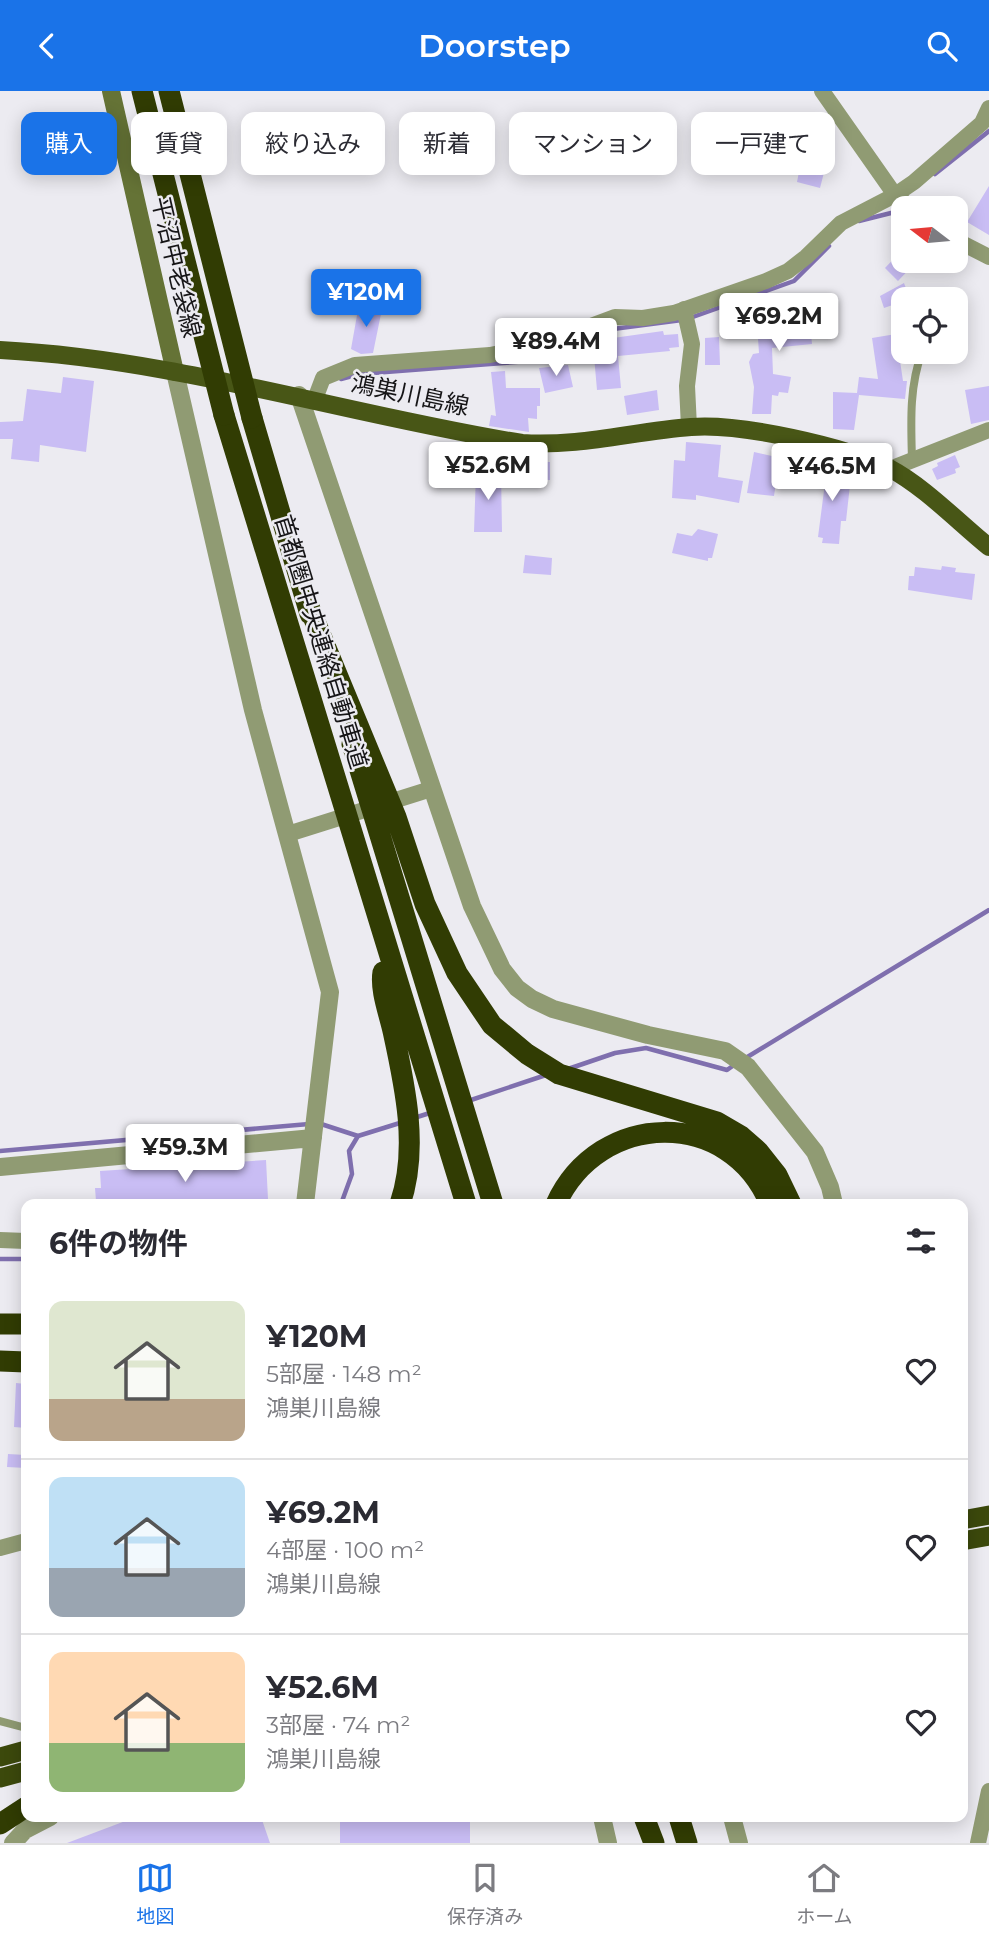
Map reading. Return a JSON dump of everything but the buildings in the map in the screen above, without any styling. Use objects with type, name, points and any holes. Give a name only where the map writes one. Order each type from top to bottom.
[{"type":"highway","name":"首都圏中央連絡自動車道","points":[[142,91],[224,415],[464,1199]]},
{"type":"highway","name":"首都圏中央連絡自動車道","points":[[169,91],[253,418],[307,602],[381,805],[462,1103],[491,1199]]},
{"type":"highway","points":[[381,805],[457,973],[492,1025],[552,1070],[717,1122],[758,1151],[777,1175],[789,1199]]},
{"type":"highway","points":[[387,951],[382,978],[403,1077],[409,1137],[407,1184],[402,1199]]},
{"type":"highway","points":[[558,1199],[566,1181],[596,1152],[629,1135],[654,1132],[690,1136],[718,1146],[738,1158],[761,1181],[768,1199]]},
{"type":"highway","points":[[0,1324],[21,1324]]},
{"type":"highway","points":[[0,1361],[21,1362]]},
{"type":"highway","points":[[968,1519],[989,1515]]},
{"type":"highway","points":[[968,1540],[989,1536]]},
{"type":"highway","points":[[0,1757],[21,1751]]},
{"type":"highway","points":[[0,1778],[21,1772]]},
{"type":"highway","points":[[0,1824],[21,1810]]},
{"type":"highway","points":[[646,1822],[655,1843]]},
{"type":"highway","points":[[651,1822],[655,1843]]},
{"type":"highway","points":[[681,1822],[687,1843]]},
{"type":"main road","name":"平沼中老袋線","points":[[111,91],[175,372]]},
{"type":"main road","name":"鴻巣川島線","points":[[0,350],[175,372],[522,443],[550,445],[689,427],[776,436],[856,456],[890,469],[989,547]]},
{"type":"street","points":[[822,91],[895,195]]},
{"type":"street","points":[[833,1199],[815,1152],[795,1123],[748,1067],[725,1051],[554,1009],[517,988],[486,939],[431,789],[307,397],[323,378],[355,365],[490,355],[540,345],[615,317],[686,315],[788,271],[841,223],[895,195],[982,123],[989,108]]},
{"type":"street","points":[[968,246],[989,257]]},
{"type":"street","points":[[686,315],[692,344],[687,386],[689,427]]},
{"type":"street","points":[[175,372],[253,710],[330,992],[306,1199]]},
{"type":"street","points":[[890,469],[989,430]]},
{"type":"street","points":[[288,834],[431,789]]},
{"type":"street","points":[[0,1167],[313,1136]]},
{"type":"street","points":[[0,1240],[21,1241]]},
{"type":"street","points":[[0,1548],[21,1542]]},
{"type":"street","points":[[978,1843],[989,1791]]},
{"type":"street","points":[[13,1843],[25,1830],[40,1822]]},
{"type":"street","points":[[603,1822],[608,1843]]},
{"type":"street","points":[[733,1822],[739,1843]]},
{"type":"lane","points":[[912,460],[910,404],[918,364]]},
{"type":"lane","points":[[0,1721],[21,1727]]},
{"type":"waterway","points":[[935,174],[989,131]]},
{"type":"waterway","points":[[859,221],[891,213]]},
{"type":"waterway","points":[[690,318],[794,281],[829,246]]},
{"type":"waterway","points":[[341,379],[360,374],[528,361],[594,339],[613,329],[682,320]]},
{"type":"waterway","points":[[744,1059],[989,910]]},
{"type":"waterway","points":[[568,1069],[615,1053],[646,1048],[727,1070],[734,1065]]},
{"type":"waterway","points":[[468,1101],[546,1075]]},
{"type":"waterway","points":[[414,1118],[433,1112]]},
{"type":"waterway","points":[[318,1123],[358,1136],[403,1122]]},
{"type":"waterway","points":[[0,1151],[309,1124]]},
{"type":"waterway","points":[[343,1199],[352,1174],[349,1151],[358,1136]]},
{"type":"waterway","points":[[0,1259],[21,1259]]}]
